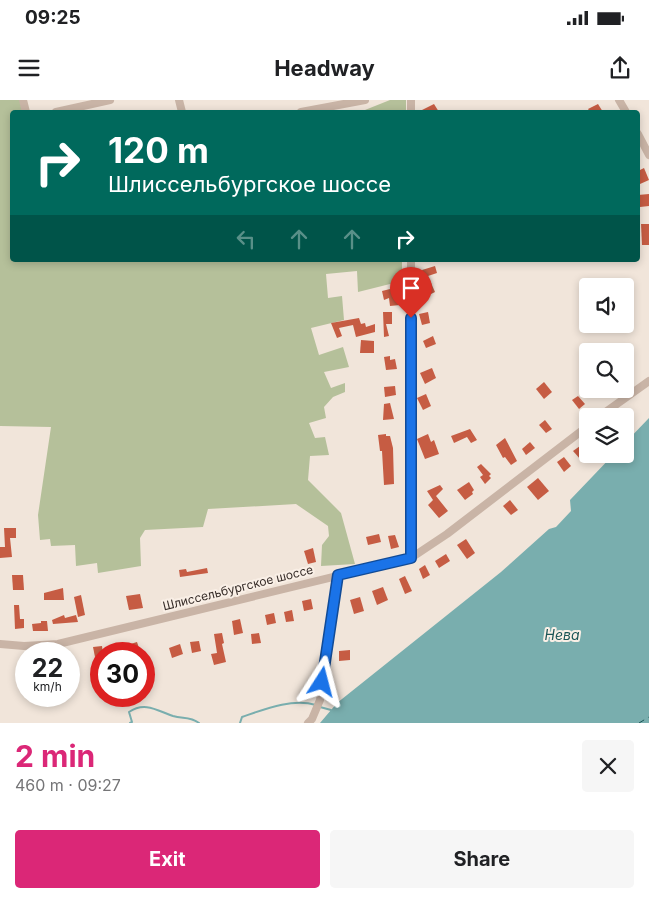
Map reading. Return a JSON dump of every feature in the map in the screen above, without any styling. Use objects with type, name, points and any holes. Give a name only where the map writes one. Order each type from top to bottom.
[{"type":"street","points":[[65,110],[110,100]]},
{"type":"street","points":[[310,110],[345,102],[365,100]]},
{"type":"street","points":[[640,138],[649,155]]},
{"type":"street","points":[[411,262],[411,558]]},
{"type":"street","points":[[611,408],[649,381]]},
{"type":"street","name":"Шлиссельбургское шоссе","points":[[0,644],[24,646],[58,644],[411,558],[447,534],[579,433]]},
{"type":"street","points":[[308,723],[316,712],[320,700],[338,575]]},
{"type":"green space","points":[[0,100],[20,100],[22,110],[10,110],[10,262],[402,262],[402,281],[358,292],[357,271],[326,274],[328,298],[342,296],[344,320],[311,328],[319,355],[343,347],[349,367],[324,372],[331,388],[345,383],[345,392],[333,397],[324,407],[326,418],[309,423],[315,438],[325,437],[329,455],[310,456],[308,480],[341,513],[355,564],[321,566],[322,545],[329,536],[328,526],[296,504],[208,509],[203,527],[145,530],[140,538],[141,566],[98,573],[97,563],[76,566],[75,545],[51,546],[50,539],[40,540],[38,515],[51,427],[0,426]]},
{"type":"green space","points":[[390,100],[406,100],[406,110],[365,110]]},
{"type":"water","name":"Нева","points":[[649,418],[649,723],[320,723],[337,703],[501,572],[549,529],[556,527],[571,511],[570,500],[605,463],[634,463],[634,434]]},
{"type":"building","points":[[434,104],[438,110],[422,110]]},
{"type":"building","points":[[598,104],[602,110],[589,110]]},
{"type":"building","points":[[644,168],[649,180],[640,184],[640,170]]},
{"type":"building","points":[[649,194],[649,206],[640,207],[640,195]]},
{"type":"building","points":[[641,224],[649,224],[649,245],[642,245]]},
{"type":"building","points":[[435,266],[437,273],[428,276],[435,292],[429,295],[422,270]]},
{"type":"building","points":[[394,288],[400,305],[390,306],[389,298],[384,300],[382,291]]},
{"type":"building","points":[[383,312],[392,312],[392,324],[386,324],[389,336],[384,337]]},
{"type":"building","points":[[428,312],[430,323],[422,325],[419,314]]},
{"type":"building","points":[[359,318],[361,324],[365,323],[366,327],[375,324],[375,332],[356,337],[353,325],[339,328],[342,336],[337,338],[331,323]]},
{"type":"building","points":[[433,336],[436,344],[426,348],[423,341]]},
{"type":"building","points":[[361,340],[374,341],[374,353],[360,353]]},
{"type":"building","points":[[390,356],[390,360],[395,359],[397,369],[386,370],[384,357]]},
{"type":"building","points":[[432,368],[436,378],[425,384],[420,373]]},
{"type":"building","points":[[544,382],[552,392],[544,399],[536,389]]},
{"type":"building","points":[[395,386],[396,395],[385,397],[384,387]]},
{"type":"building","points":[[426,394],[431,406],[423,410],[417,398]]},
{"type":"building","points":[[578,396],[585,404],[579,409],[572,400]]},
{"type":"building","points":[[390,403],[394,419],[383,420],[384,404]]},
{"type":"building","points":[[545,420],[552,429],[546,433],[539,425]]},
{"type":"building","points":[[470,429],[477,440],[471,443],[467,437],[454,443],[451,436]]},
{"type":"building","points":[[386,434],[386,436],[390,436],[393,448],[394,484],[384,485],[382,451],[380,451],[378,435]]},
{"type":"building","points":[[428,434],[431,442],[434,440],[439,454],[425,459],[417,439]]},
{"type":"building","points":[[505,438],[517,461],[511,465],[505,457],[503,458],[496,445]]},
{"type":"building","points":[[530,442],[535,448],[526,455],[522,449]]},
{"type":"building","points":[[579,447],[579,458],[573,451]]},
{"type":"building","points":[[564,457],[571,466],[564,472],[557,462]]},
{"type":"building","points":[[481,464],[491,474],[489,476],[491,478],[485,484],[480,477],[483,475],[477,467]]},
{"type":"building","points":[[538,478],[549,491],[538,500],[527,487]]},
{"type":"building","points":[[469,482],[474,490],[473,494],[465,500],[457,490]]},
{"type":"building","points":[[440,485],[443,489],[436,496],[448,511],[439,518],[428,505],[433,500],[427,491]]},
{"type":"building","points":[[510,500],[518,510],[511,515],[503,506]]},
{"type":"building","points":[[4,528],[16,528],[16,538],[10,538],[12,557],[0,558],[0,547],[5,547]]},
{"type":"building","points":[[379,534],[381,542],[368,545],[366,537]]},
{"type":"building","points":[[395,535],[399,547],[391,549],[388,536]]},
{"type":"building","points":[[466,539],[475,553],[467,559],[457,545]]},
{"type":"building","points":[[313,548],[316,562],[308,564],[304,551]]},
{"type":"building","points":[[446,554],[450,561],[439,568],[435,561]]},
{"type":"building","points":[[425,565],[430,575],[423,579],[419,569]]},
{"type":"building","points":[[207,568],[208,573],[180,577],[179,570],[186,569],[187,572]]},
{"type":"building","points":[[12,575],[23,575],[24,590],[13,590]]},
{"type":"building","points":[[405,576],[412,591],[405,594],[399,579]]},
{"type":"building","points":[[383,587],[388,600],[377,605],[372,591]]},
{"type":"building","points":[[63,588],[64,600],[44,600],[44,593]]},
{"type":"building","points":[[140,594],[143,608],[129,610],[126,596]]},
{"type":"building","points":[[81,595],[85,615],[78,617],[74,597]]},
{"type":"building","points":[[360,597],[364,611],[354,614],[350,600]]},
{"type":"building","points":[[311,599],[313,609],[304,611],[302,601]]},
{"type":"building","points":[[14,605],[19,605],[20,619],[24,619],[24,628],[15,629]]},
{"type":"building","points":[[292,610],[294,621],[286,622],[284,612]]},
{"type":"building","points":[[274,613],[276,623],[267,625],[265,615]]},
{"type":"building","points":[[64,615],[65,618],[76,615],[78,622],[53,624],[52,620]]},
{"type":"building","points":[[240,619],[243,633],[234,635],[232,621]]},
{"type":"building","points":[[41,621],[47,621],[48,631],[33,631],[32,624],[41,623]]},
{"type":"building","points":[[222,633],[224,643],[222,644],[226,662],[214,665],[211,654],[217,653],[214,634]]},
{"type":"building","points":[[259,633],[261,643],[252,644],[251,634]]},
{"type":"building","points":[[199,641],[201,651],[192,653],[190,642]]},
{"type":"building","points":[[180,644],[183,654],[172,658],[169,648]]},
{"type":"building","points":[[350,650],[350,660],[339,661],[339,651]]},
{"type":"waterway","points":[[240,723],[242,717],[279,705],[298,703],[316,705]]},
{"type":"waterway","points":[[130,723],[132,722],[129,712],[141,707],[173,716],[193,719],[199,723]]},
{"type":"waterway","points":[[320,707],[331,710]]},
{"type":"ferry route","points":[[639,723],[649,717]]},
{"type":"route","points":[[322,682],[338,575],[377,568],[411,558],[411,318]]}]
